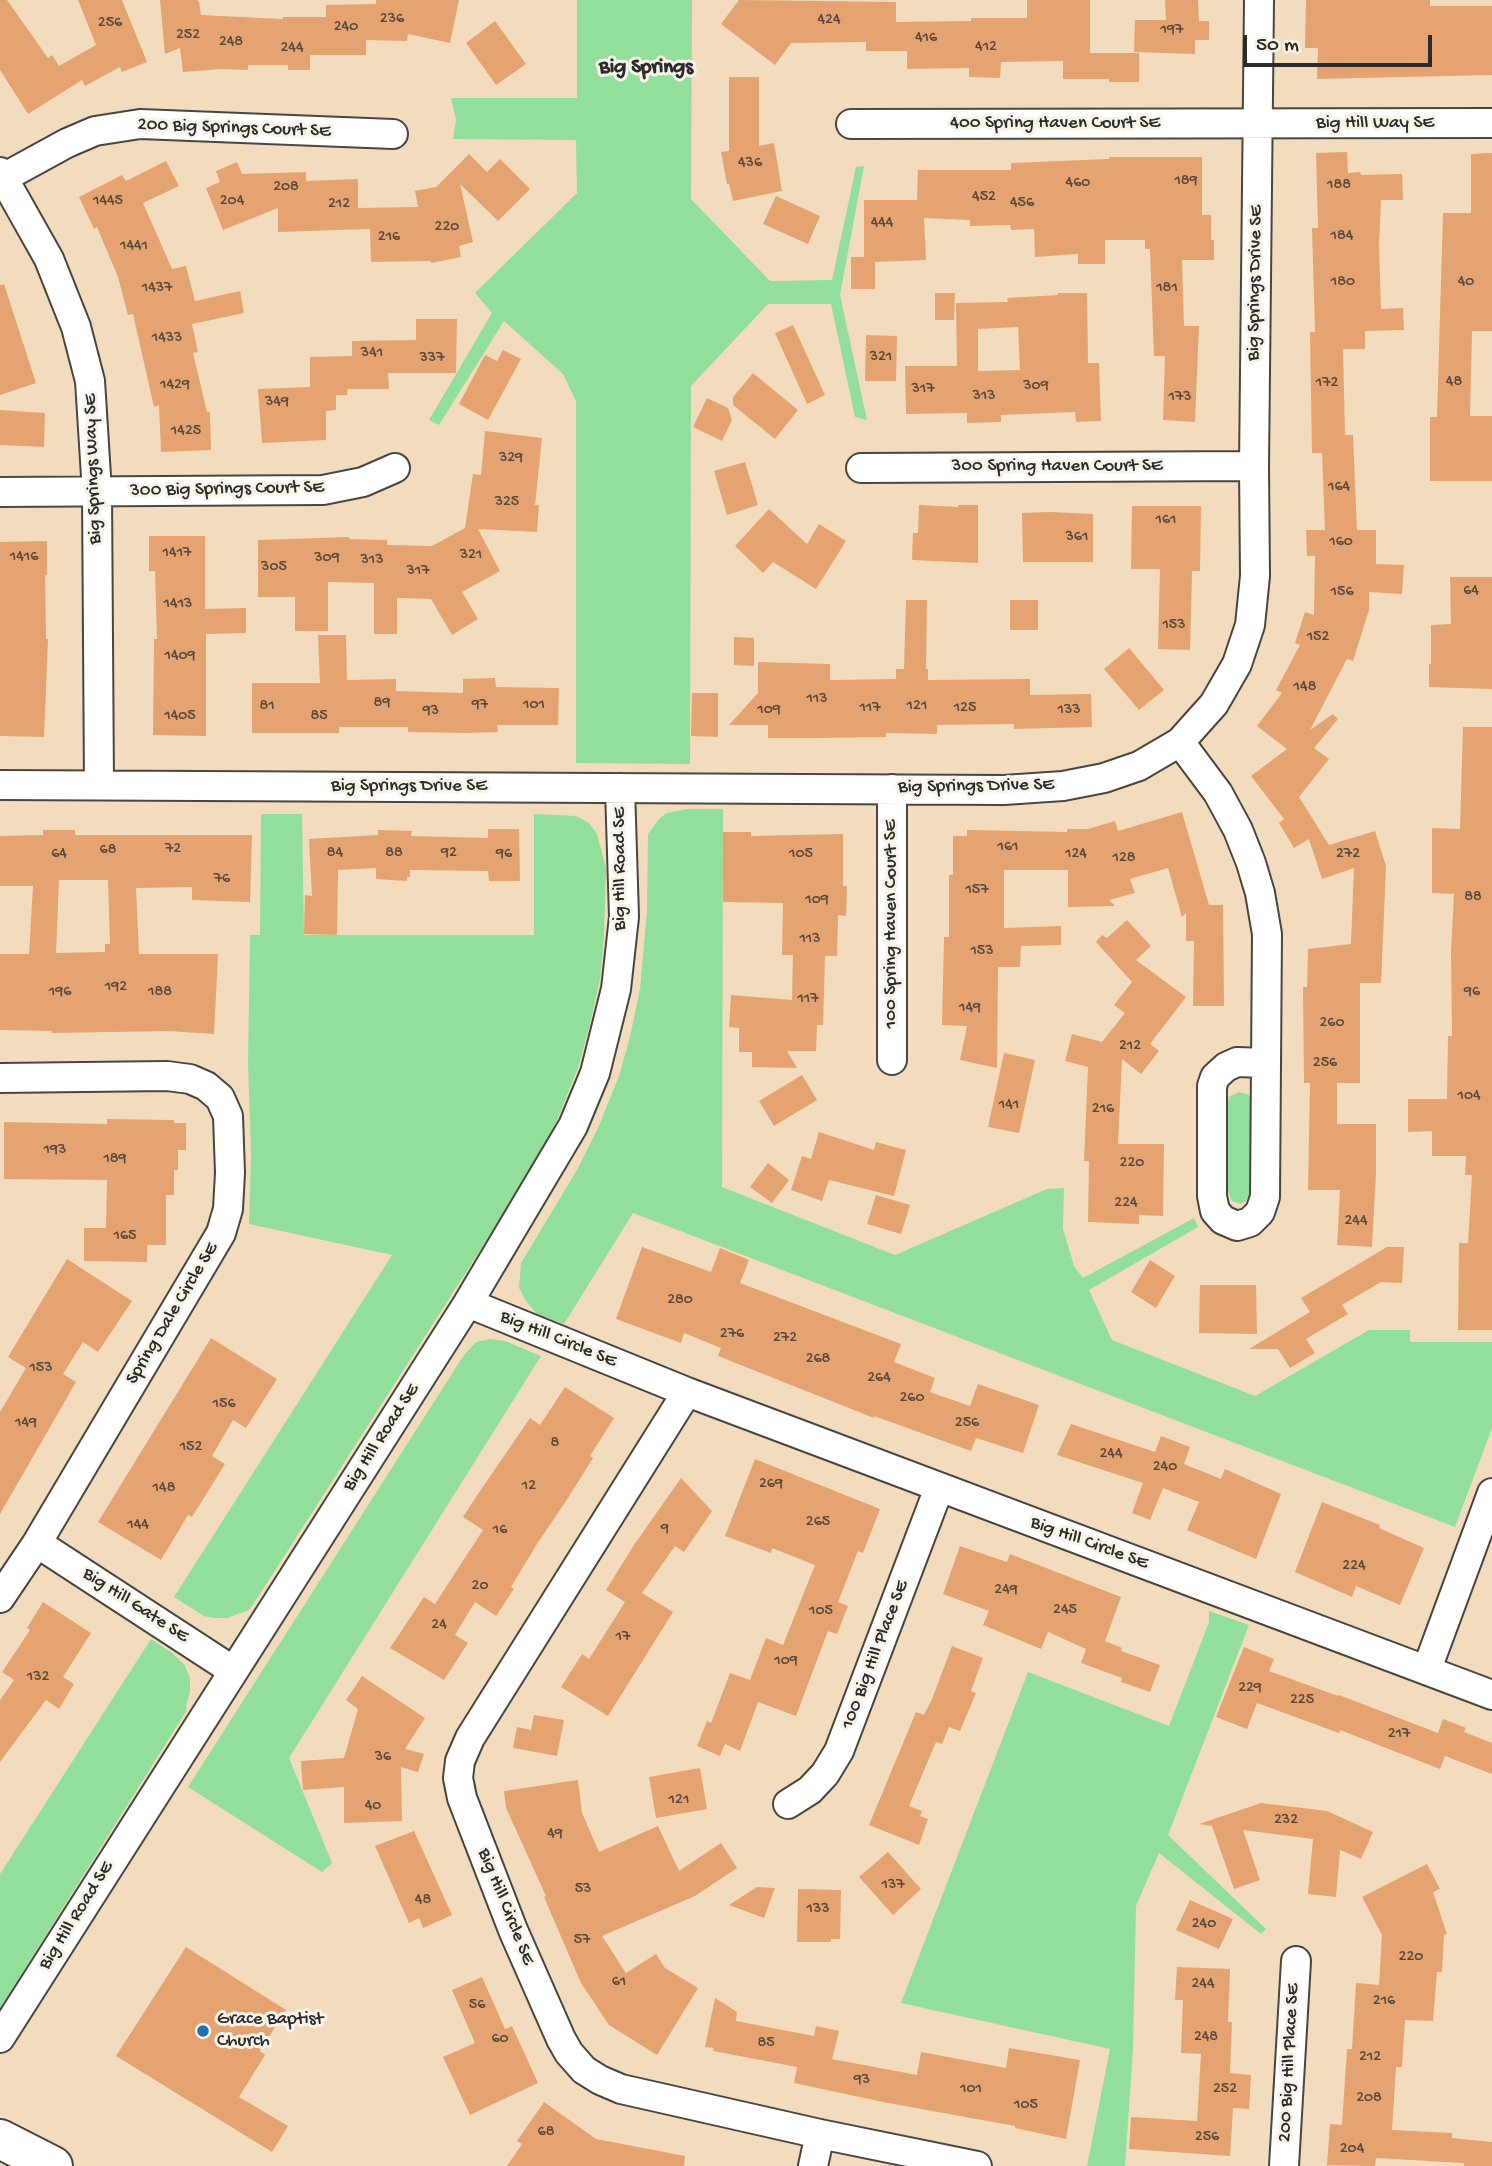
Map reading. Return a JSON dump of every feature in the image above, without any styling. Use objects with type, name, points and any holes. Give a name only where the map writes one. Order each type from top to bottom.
[{"type":"main road","points":[[0,2139],[53,2166]]},
{"type":"street","name":"Big Springs Drive SE","points":[[0,785],[1004,790],[1063,786],[1104,778],[1139,766],[1180,742],[1214,704],[1237,664],[1250,625],[1255,576],[1259,0]]},
{"type":"street","name":"Big Hill Way SE","points":[[1259,124],[1492,123]]},
{"type":"street","name":"200 Big Springs Court SE","points":[[2,175],[95,131],[140,124],[393,134]]},
{"type":"street","name":"400 Spring Haven Court SE","points":[[851,124],[1259,124]]},
{"type":"street","name":"Big Springs Way SE","points":[[2,175],[49,259],[76,327],[90,381],[97,492],[99,785]]},
{"type":"street","name":"300 Spring Haven Court SE","points":[[861,468],[1254,466]]},
{"type":"street","name":"300 Big Springs Court SE","points":[[0,492],[323,490],[363,482],[395,468]]},
{"type":"street","points":[[1180,742],[1228,811],[1251,863],[1260,892],[1267,934],[1265,1197],[1260,1212],[1250,1222],[1237,1226],[1223,1220],[1215,1211],[1212,1196],[1212,1086],[1215,1077],[1237,1062],[1265,1063]]},
{"type":"street","name":"Big Hill Road SE","points":[[0,2038],[468,1303],[573,1126],[595,1073],[616,989],[624,917],[620,788]]},
{"type":"street","name":"100 Spring Haven Court SE","points":[[892,789],[892,1059]]},
{"type":"street","name":"Spring Dale Circle SE","points":[[0,1078],[167,1076],[190,1079],[206,1086],[220,1098],[228,1116],[230,1173],[228,1209],[221,1233],[37,1543],[0,1598]]},
{"type":"street","name":"Big Hill Circle SE","points":[[468,1303],[687,1392],[1492,1695]]},
{"type":"street","name":"Big Hill Circle SE","points":[[687,1392],[470,1738],[460,1761],[458,1778],[462,1798],[513,1930],[561,2039],[584,2070],[621,2089],[977,2166]]},
{"type":"street","name":"100 Big Hill Place SE","points":[[788,1804],[810,1790],[825,1774],[839,1751],[939,1488]]},
{"type":"street","points":[[1427,1669],[1492,1493]]},
{"type":"street","name":"Big Hill Gate SE","points":[[37,1543],[232,1670]]},
{"type":"street","name":"200 Big Hill Place SE","points":[[1284,2166],[1296,1961]]},
{"type":"street","points":[[813,2166],[820,2134]]},
{"type":"green space","points":[[577,0],[692,0],[691,199],[770,281],[832,280],[856,167],[864,166],[840,295],[867,420],[855,417],[831,304],[768,304],[691,386],[690,764],[576,763],[576,401],[563,374],[504,321],[439,425],[429,420],[492,313],[475,293],[577,193],[576,140],[453,139],[456,120],[451,98],[577,98]]},
{"type":"green space","points":[[688,809],[723,809],[722,1187],[895,1255],[1047,1189],[1064,1188],[1063,1229],[1074,1266],[1083,1278],[1194,1218],[1198,1227],[1089,1290],[1112,1340],[1255,1396],[1369,1330],[1410,1330],[1410,1342],[1492,1342],[1492,1428],[1455,1527],[633,1213],[564,1324],[537,1314],[519,1288],[521,1263],[577,1170],[599,1126],[619,1076],[630,1037],[640,989],[647,911],[648,834],[667,813]]},
{"type":"green space","points":[[261,814],[302,814],[304,935],[534,935],[534,814],[576,816],[589,823],[597,834],[606,868],[604,936],[600,979],[590,1024],[578,1068],[553,1130],[504,1213],[249,1610],[227,1618],[215,1618],[204,1616],[174,1597],[392,1255],[249,1224],[250,935],[260,935]]},
{"type":"green space","points":[[1239,1092],[1249,1095],[1251,1101],[1251,1193],[1241,1204],[1232,1201],[1228,1191],[1228,1101],[1230,1096]]},
{"type":"green space","points":[[490,1339],[505,1341],[541,1356],[289,1758],[332,1863],[322,1872],[188,1787],[464,1355],[476,1342]]},
{"type":"green space","points":[[1209,1611],[1249,1625],[1168,1835],[1266,1929],[1261,1934],[1159,1853],[1136,1906],[1133,2049],[1125,2166],[1087,2166],[1110,2049],[901,2003],[1028,1672],[1169,1726],[1209,1622]]},
{"type":"green space","points":[[151,1639],[184,1664],[190,1678],[187,1710],[0,2008],[0,1874]]},
{"type":"building","points":[[0,0],[7,0],[48,58],[52,55],[59,66],[96,45],[78,0],[122,0],[147,62],[122,72],[120,67],[85,86],[82,80],[28,114],[0,70]]},
{"type":"building","points":[[160,0],[197,0],[201,15],[283,19],[326,17],[326,5],[376,4],[376,0],[459,0],[450,43],[408,34],[407,41],[366,40],[366,55],[310,55],[310,70],[288,70],[288,65],[248,65],[248,70],[183,72],[180,48],[165,54]]},
{"type":"building","points":[[739,0],[896,2],[896,22],[1027,18],[1027,0],[1090,0],[1090,53],[1139,53],[1139,82],[1063,79],[1063,61],[1001,62],[1000,78],[969,77],[969,68],[907,69],[907,51],[866,51],[866,42],[791,43],[775,65],[721,24]]},
{"type":"building","points":[[1165,0],[1198,0],[1199,21],[1209,21],[1209,40],[1195,40],[1195,54],[1134,52],[1135,20],[1166,20]]},
{"type":"building","points":[[1306,0],[1430,0],[1430,6],[1492,6],[1492,75],[1317,79],[1318,48],[1305,48]]},
{"type":"building","points":[[495,21],[526,64],[496,85],[466,43]]},
{"type":"building","points":[[729,77],[759,77],[759,146],[774,143],[782,191],[733,201],[721,152],[729,151]]},
{"type":"building","points":[[1347,152],[1348,173],[1402,174],[1403,200],[1381,200],[1379,246],[1381,309],[1403,308],[1404,330],[1365,331],[1365,349],[1343,349],[1345,435],[1353,435],[1357,530],[1376,530],[1376,564],[1404,565],[1402,594],[1369,592],[1369,610],[1353,661],[1347,659],[1310,730],[1333,714],[1338,719],[1314,748],[1329,759],[1299,797],[1329,845],[1375,831],[1386,866],[1381,983],[1360,983],[1360,1083],[1337,1083],[1337,1124],[1376,1124],[1372,1247],[1337,1245],[1340,1190],[1308,1190],[1310,1083],[1304,1083],[1303,987],[1307,987],[1308,949],[1351,944],[1354,868],[1322,879],[1309,839],[1294,848],[1279,823],[1284,819],[1251,776],[1287,749],[1257,726],[1282,693],[1276,690],[1300,645],[1295,643],[1305,612],[1314,615],[1315,556],[1307,556],[1306,530],[1325,530],[1322,453],[1312,453],[1310,332],[1315,332],[1312,228],[1318,228],[1316,153]]},
{"type":"building","points":[[1492,153],[1492,331],[1472,331],[1470,416],[1492,416],[1492,481],[1430,481],[1430,417],[1437,417],[1443,213],[1471,213],[1471,154]]},
{"type":"building","points":[[469,154],[487,172],[500,159],[530,189],[498,221],[460,184],[473,242],[459,246],[461,257],[431,263],[371,262],[370,229],[278,232],[278,208],[223,230],[206,188],[220,182],[216,171],[237,162],[242,174],[306,172],[306,181],[358,179],[358,208],[418,207],[415,191],[436,187]]},
{"type":"building","points":[[1109,157],[1202,157],[1202,215],[1211,215],[1214,260],[1182,260],[1184,326],[1199,326],[1195,422],[1163,420],[1165,356],[1154,356],[1150,249],[1145,249],[1145,240],[1105,240],[1105,264],[1078,264],[1078,254],[1035,257],[1034,229],[1011,230],[1010,225],[970,226],[970,220],[924,218],[926,260],[875,262],[875,289],[851,289],[851,257],[864,257],[864,200],[917,200],[918,170],[1011,170],[1011,163]]},
{"type":"building","points":[[166,161],[179,186],[143,203],[172,269],[186,266],[195,301],[240,291],[244,313],[192,324],[198,352],[193,353],[207,412],[210,412],[211,450],[161,452],[159,405],[154,407],[133,314],[128,315],[118,277],[97,227],[94,229],[79,197],[122,175],[126,181]]},
{"type":"building","points":[[776,196],[820,216],[808,244],[763,224]]},
{"type":"building","points":[[4,284],[36,383],[0,395],[0,285]]},
{"type":"building","points":[[935,293],[955,293],[954,320],[935,320]]},
{"type":"building","points":[[1087,293],[1088,363],[1099,363],[1101,421],[1076,422],[1075,412],[1001,415],[1001,422],[967,423],[967,413],[906,414],[905,366],[957,366],[956,303],[1008,302],[1007,298]],"holes":[[[1018,327],[1020,370],[978,371],[978,329]]]},
{"type":"building","points":[[416,319],[457,319],[456,373],[388,373],[389,389],[347,389],[347,395],[336,395],[336,410],[326,411],[326,440],[262,443],[258,389],[310,387],[310,357],[352,356],[352,341],[416,340]]},
{"type":"building","points":[[793,325],[825,395],[807,404],[775,333]]},
{"type":"building","points":[[866,335],[897,336],[896,381],[865,381]]},
{"type":"building","points":[[503,350],[521,359],[488,420],[459,404],[485,355],[497,361]]},
{"type":"building","points":[[753,373],[798,410],[775,439],[733,405],[733,397]]},
{"type":"building","points":[[707,398],[728,408],[732,420],[722,441],[693,427]]},
{"type":"building","points":[[0,410],[45,413],[44,447],[0,445]]},
{"type":"building","points":[[485,431],[542,438],[535,505],[539,505],[537,532],[478,529],[500,571],[462,592],[478,619],[452,635],[431,599],[397,598],[397,634],[374,634],[374,583],[328,582],[328,631],[295,631],[295,597],[258,597],[258,540],[349,537],[387,540],[387,545],[432,546],[465,528],[473,474],[481,475]]},
{"type":"building","points":[[745,462],[758,505],[727,515],[714,471]]},
{"type":"building","points":[[919,505],[978,505],[978,563],[912,560],[913,533],[918,533]]},
{"type":"building","points":[[1132,506],[1201,506],[1200,571],[1192,571],[1190,650],[1158,649],[1160,569],[1131,569]]},
{"type":"building","points":[[769,509],[807,544],[819,524],[846,541],[816,589],[773,562],[763,573],[735,546]]},
{"type":"building","points":[[1022,513],[1093,514],[1093,562],[1023,562]]},
{"type":"building","points":[[149,536],[205,536],[205,609],[246,608],[246,633],[206,634],[206,736],[153,735],[154,639],[157,639],[155,571],[149,571]]},
{"type":"building","points":[[47,541],[45,575],[48,639],[44,737],[0,736],[0,542]]},
{"type":"building","points":[[1450,577],[1492,577],[1492,689],[1429,687],[1431,625],[1451,624]]},
{"type":"building","points":[[906,600],[927,600],[928,680],[1030,679],[1030,695],[1091,694],[1092,727],[1014,729],[1014,724],[937,725],[935,734],[886,733],[886,737],[768,738],[768,725],[729,725],[758,693],[758,662],[830,664],[830,680],[896,679],[896,669],[904,669]]},
{"type":"building","points":[[1010,600],[1038,600],[1038,630],[1010,630]]},
{"type":"building","points":[[318,635],[346,635],[347,680],[396,679],[396,691],[463,693],[463,679],[495,678],[496,687],[559,688],[558,725],[497,725],[498,732],[466,733],[408,732],[408,727],[339,727],[339,733],[252,733],[252,683],[320,683]]},
{"type":"building","points":[[734,637],[754,638],[754,666],[734,665]]},
{"type":"building","points":[[1129,648],[1164,690],[1139,710],[1104,669]]},
{"type":"building","points":[[692,693],[718,693],[718,737],[691,736]]},
{"type":"building","points":[[1463,727],[1492,727],[1492,1330],[1458,1330],[1459,1243],[1468,1243],[1472,1175],[1465,1175],[1466,1156],[1432,1156],[1432,1131],[1408,1132],[1408,1099],[1447,1099],[1448,1036],[1452,1036],[1451,951],[1454,894],[1432,893],[1432,828],[1460,829]]},
{"type":"building","points":[[1182,812],[1209,905],[1223,905],[1224,1006],[1193,1006],[1194,941],[1186,941],[1186,913],[1182,917],[1168,868],[1130,879],[1135,893],[1109,900],[1115,906],[1068,907],[1068,870],[1004,870],[1004,928],[1061,926],[1061,945],[1021,946],[1020,967],[998,967],[997,1068],[960,1060],[967,1026],[942,1025],[944,937],[949,937],[949,875],[953,875],[953,836],[967,836],[967,830],[1067,832],[1067,829],[1088,829],[1115,821],[1118,831]]},
{"type":"building","points":[[488,829],[519,829],[520,881],[489,881],[488,871],[410,870],[407,881],[376,879],[376,868],[338,870],[337,935],[304,934],[305,895],[312,896],[309,839],[378,835],[378,830],[412,831],[411,836],[488,838]]},
{"type":"building","points":[[43,830],[75,830],[75,835],[252,835],[250,902],[192,900],[192,887],[136,888],[139,954],[218,954],[214,1034],[168,1031],[52,1033],[0,1030],[0,954],[29,954],[33,886],[0,886],[0,836],[43,835]],"holes":[[[59,880],[108,880],[110,944],[105,944],[105,952],[56,953]]]},
{"type":"building","points":[[723,832],[751,832],[751,836],[843,834],[846,916],[838,915],[837,956],[825,956],[823,1025],[817,1025],[816,1051],[787,1051],[797,1068],[752,1067],[752,1052],[739,1052],[739,1028],[729,1027],[731,995],[792,1000],[793,955],[782,955],[783,903],[723,902]]},
{"type":"building","points":[[1127,920],[1151,946],[1136,960],[1186,997],[1150,1044],[1159,1051],[1141,1074],[1122,1059],[1118,1144],[1164,1144],[1163,1216],[1139,1215],[1139,1224],[1088,1222],[1089,1161],[1084,1161],[1088,1067],[1065,1061],[1072,1034],[1102,1042],[1125,1013],[1114,1005],[1132,982],[1096,942],[1102,935],[1107,938]]},
{"type":"building","points":[[1004,1053],[1035,1060],[1019,1133],[988,1127]]},
{"type":"building","points":[[802,1075],[817,1100],[774,1126],[759,1101]]},
{"type":"building","points":[[107,1119],[174,1120],[174,1123],[186,1123],[186,1150],[178,1150],[178,1170],[174,1170],[174,1195],[166,1195],[166,1245],[147,1245],[147,1262],[84,1261],[84,1228],[106,1228],[107,1180],[4,1179],[4,1122],[107,1124]]},
{"type":"building","points":[[819,1132],[874,1150],[876,1142],[906,1150],[894,1196],[829,1180],[822,1201],[791,1190],[802,1156],[811,1159]]},
{"type":"building","points":[[768,1163],[789,1180],[772,1203],[750,1187]]},
{"type":"building","points":[[876,1195],[910,1205],[901,1234],[867,1224]]},
{"type":"building","points":[[642,1247],[711,1272],[720,1248],[749,1260],[740,1283],[901,1344],[894,1362],[935,1378],[930,1392],[970,1406],[978,1384],[1039,1405],[1023,1453],[976,1438],[971,1451],[874,1418],[718,1356],[721,1348],[684,1333],[681,1343],[616,1319]]},
{"type":"building","points":[[1387,1247],[1404,1247],[1402,1283],[1381,1282],[1342,1305],[1348,1314],[1306,1339],[1315,1353],[1290,1368],[1278,1349],[1249,1349],[1310,1312],[1301,1298]]},
{"type":"building","points":[[67,1259],[132,1301],[98,1352],[83,1342],[63,1374],[76,1382],[0,1514],[0,1412],[26,1368],[8,1357]]},
{"type":"building","points":[[1150,1260],[1175,1276],[1156,1308],[1131,1292]]},
{"type":"building","points":[[1200,1285],[1256,1285],[1257,1334],[1199,1333]]},
{"type":"building","points":[[211,1338],[277,1379],[246,1428],[233,1420],[212,1456],[225,1464],[192,1517],[188,1515],[161,1560],[98,1522]]},
{"type":"building","points":[[565,1387],[614,1418],[590,1456],[593,1458],[537,1544],[511,1587],[514,1589],[496,1616],[475,1602],[455,1635],[468,1643],[444,1680],[390,1648],[424,1597],[435,1604],[483,1530],[463,1517],[530,1418],[540,1425]]},
{"type":"building","points":[[1071,1424],[1155,1452],[1161,1436],[1190,1447],[1184,1464],[1221,1479],[1225,1469],[1281,1494],[1256,1559],[1187,1530],[1199,1502],[1163,1488],[1150,1520],[1132,1513],[1143,1483],[1057,1455]]},
{"type":"building","points":[[755,1459],[880,1509],[863,1553],[858,1551],[838,1602],[848,1606],[837,1634],[828,1631],[796,1716],[758,1702],[740,1751],[725,1744],[720,1756],[697,1746],[707,1721],[711,1723],[730,1673],[750,1680],[766,1638],[783,1645],[815,1565],[772,1548],[771,1553],[725,1536]]},
{"type":"building","points":[[681,1478],[712,1511],[684,1552],[675,1546],[642,1593],[673,1612],[608,1716],[561,1687],[582,1654],[589,1659],[625,1602],[606,1590]]},
{"type":"building","points":[[1322,1502],[1380,1525],[1379,1528],[1424,1548],[1400,1605],[1356,1586],[1352,1597],[1295,1572]]},
{"type":"building","points":[[960,1546],[1007,1562],[1010,1554],[1121,1597],[1105,1641],[1122,1648],[1121,1651],[1160,1665],[1150,1692],[1081,1663],[1086,1649],[1048,1632],[1041,1649],[983,1625],[989,1611],[943,1594]]},
{"type":"building","points":[[43,1602],[91,1633],[63,1677],[74,1684],[59,1709],[46,1700],[0,1762],[0,1700],[14,1680],[2,1672],[30,1630],[27,1628]]},
{"type":"building","points":[[952,1646],[983,1658],[971,1691],[976,1693],[960,1731],[949,1727],[942,1744],[936,1742],[909,1806],[922,1811],[920,1816],[928,1819],[919,1845],[869,1825],[916,1712],[924,1715]]},
{"type":"building","points":[[1244,1647],[1274,1659],[1269,1671],[1438,1733],[1443,1719],[1466,1728],[1464,1732],[1492,1743],[1492,1774],[1445,1756],[1440,1769],[1340,1730],[1339,1733],[1257,1703],[1247,1729],[1216,1717]]},
{"type":"building","points":[[362,1676],[425,1718],[405,1749],[424,1754],[418,1772],[401,1767],[402,1821],[344,1823],[344,1787],[303,1790],[301,1761],[344,1758],[358,1709],[346,1700]]},
{"type":"building","points":[[534,1715],[564,1720],[557,1756],[513,1748],[517,1727],[531,1730]]},
{"type":"building","points":[[700,1768],[707,1809],[656,1818],[649,1777]]},
{"type":"building","points":[[578,1780],[582,1813],[599,1852],[658,1826],[679,1871],[721,1843],[737,1868],[695,1896],[602,1936],[626,1973],[656,1954],[665,1968],[698,1988],[657,2055],[609,2025],[581,1983],[544,1897],[546,1896],[506,1808],[504,1791]]},
{"type":"building","points":[[1261,1803],[1327,1811],[1373,1832],[1361,1859],[1340,1850],[1336,1897],[1308,1894],[1313,1839],[1243,1830],[1260,1880],[1234,1889],[1212,1826],[1199,1824]]},
{"type":"building","points":[[414,1831],[452,1915],[423,1928],[419,1918],[409,1923],[375,1846]]},
{"type":"building","points":[[888,1852],[921,1889],[893,1915],[859,1877]]},
{"type":"building","points":[[1427,1864],[1440,1889],[1433,1892],[1447,1934],[1444,1935],[1442,1972],[1437,1972],[1433,2021],[1405,2020],[1402,2067],[1396,2067],[1392,2130],[1452,2133],[1452,2138],[1492,2142],[1492,2166],[1376,2158],[1375,2166],[1327,2165],[1330,2124],[1342,2125],[1347,2049],[1352,2049],[1356,1983],[1379,1985],[1382,1935],[1362,1897]]},
{"type":"building","points":[[757,1887],[775,1888],[764,1918],[729,1905]]},
{"type":"building","points":[[798,1889],[841,1890],[840,1939],[831,1939],[831,1942],[797,1942]]},
{"type":"building","points":[[1190,1900],[1233,1919],[1219,1949],[1176,1930]]},
{"type":"building","name":"Grace Baptist Church","points":[[186,1947],[286,2010],[260,2051],[265,2055],[239,2097],[288,2126],[272,2152],[116,2056]]},
{"type":"building","points":[[1177,1967],[1230,1969],[1230,2073],[1251,2075],[1249,2109],[1233,2108],[1230,2156],[1129,2149],[1131,2117],[1197,2121],[1201,2054],[1181,2053],[1183,2000],[1175,2000]]},
{"type":"building","points":[[482,1977],[505,2029],[512,2026],[538,2083],[470,2115],[443,2057],[475,2043],[452,1990]]},
{"type":"building","points":[[715,1998],[737,2012],[736,2021],[814,2036],[816,2026],[839,2031],[832,2059],[917,2075],[921,2052],[1006,2068],[1009,2048],[1080,2060],[1066,2139],[1015,2126],[794,2083],[797,2067],[713,2051],[714,2048],[705,2047]]},
{"type":"building","points":[[544,2102],[596,2139],[685,2156],[684,2166],[507,2166],[522,2144],[517,2141]]},
{"type":"place","name":"Grace Baptist Church","points":[[203,2031]]},
{"type":"district","name":"Big Springs","points":[[646,69]]}]
